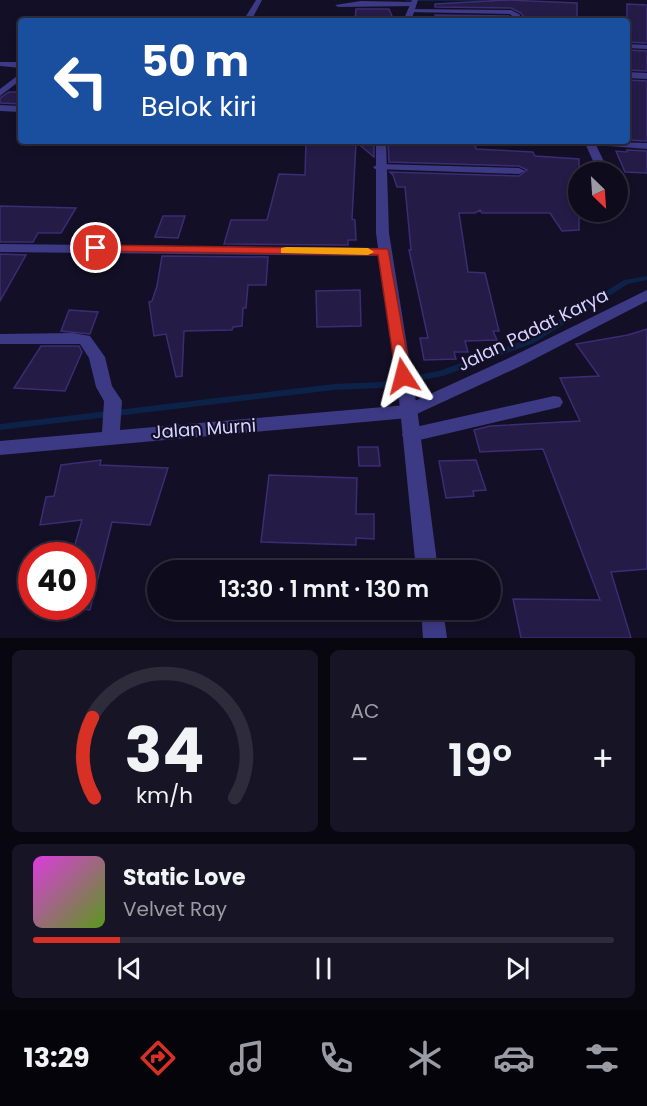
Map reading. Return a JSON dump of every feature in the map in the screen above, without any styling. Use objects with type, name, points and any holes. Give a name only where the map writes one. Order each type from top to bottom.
[{"type":"street","points":[[249,18],[259,0]]},
{"type":"street","points":[[338,5],[413,4],[460,13],[511,12],[519,18]]},
{"type":"street","points":[[630,46],[647,47]]},
{"type":"street","points":[[0,64],[18,65]]},
{"type":"street","points":[[630,75],[647,76]]},
{"type":"street","points":[[0,93],[18,78]]},
{"type":"street","points":[[0,108],[18,109]]},
{"type":"street","points":[[381,144],[379,167],[384,252],[408,411],[426,560]]},
{"type":"street","points":[[591,144],[599,162]]},
{"type":"street","points":[[618,144],[647,146]]},
{"type":"street","points":[[379,167],[519,171]]},
{"type":"street","points":[[0,248],[384,252]]},
{"type":"street","name":"Jalan Padat Karya","points":[[408,411],[515,362],[644,297]]},
{"type":"street","points":[[0,339],[73,338],[85,340],[97,357],[104,387],[113,401],[112,430]]},
{"type":"street","points":[[411,435],[555,402]]},
{"type":"street","name":"Jalan Murni","points":[[0,448],[112,430],[408,411]]},
{"type":"street","points":[[433,620],[435,638]]},
{"type":"building","points":[[506,0],[577,3],[577,18],[525,18],[521,13],[511,8],[435,7],[435,4]]},
{"type":"building","points":[[627,4],[647,5],[647,43],[630,42],[630,18],[627,18]]},
{"type":"building","points":[[356,9],[389,9],[393,18],[355,18]]},
{"type":"building","points":[[435,15],[509,16],[511,18],[435,18]]},
{"type":"building","points":[[630,50],[647,51],[647,71],[630,70]]},
{"type":"building","points":[[630,80],[647,81],[647,141],[630,140]]},
{"type":"building","points":[[9,92],[18,92],[18,104],[0,103],[0,98]]},
{"type":"building","points":[[306,144],[356,144],[352,219],[355,220],[356,240],[348,240],[348,245],[224,244],[231,220],[267,220],[279,174],[305,175]]},
{"type":"building","points":[[358,144],[374,144],[374,157]]},
{"type":"building","points":[[388,144],[475,144],[476,149],[533,152],[535,156],[579,159],[579,162],[568,162],[568,222],[579,222],[579,230],[562,231],[550,213],[482,213],[480,210],[475,213],[459,213],[468,272],[485,273],[499,331],[493,331],[497,340],[465,341],[468,352],[454,352],[456,359],[424,360],[420,338],[428,338],[409,250],[411,250],[405,187],[397,187],[390,172],[519,176],[527,170],[519,166],[389,162]]},
{"type":"building","points":[[627,150],[647,151],[647,173],[628,172],[628,162],[621,162],[616,151],[627,152]]},
{"type":"building","points":[[0,206],[76,208],[61,233],[38,233],[33,242],[0,242]]},
{"type":"building","points":[[163,216],[185,216],[178,238],[155,237]]},
{"type":"building","points":[[0,254],[26,255],[0,301]]},
{"type":"building","points":[[162,256],[268,257],[266,285],[248,285],[242,326],[233,327],[232,330],[184,331],[182,376],[176,377],[166,334],[154,336],[149,302],[152,301],[157,286]]},
{"type":"building","points":[[360,290],[361,326],[317,327],[316,291]]},
{"type":"building","points":[[69,310],[98,312],[90,334],[61,331]]},
{"type":"building","points":[[647,329],[647,569],[611,572],[631,638],[521,638],[513,599],[600,600],[543,449],[480,452],[474,430],[490,426],[580,421],[560,378],[599,376],[576,344],[628,335]]},
{"type":"building","points":[[41,346],[79,346],[82,352],[65,391],[14,388]]},
{"type":"building","points":[[358,447],[378,447],[380,466],[359,466]]},
{"type":"building","points":[[101,460],[100,465],[168,468],[150,525],[112,522],[96,586],[96,542],[76,542],[82,520],[40,525],[46,497],[54,496],[61,465]]},
{"type":"building","points":[[476,460],[486,490],[473,491],[474,496],[446,498],[439,461]]},
{"type":"building","points":[[269,475],[357,478],[356,514],[374,514],[374,539],[356,538],[356,545],[261,542]]},
{"type":"waterway","points":[[407,0],[482,0]]},
{"type":"waterway","points":[[0,427],[334,387],[381,385],[440,374],[531,341],[626,282],[647,278]]},
{"type":"slow traffic","points":[[286,250],[368,252]]},
{"type":"route","points":[[96,248],[384,252],[403,376]]}]
